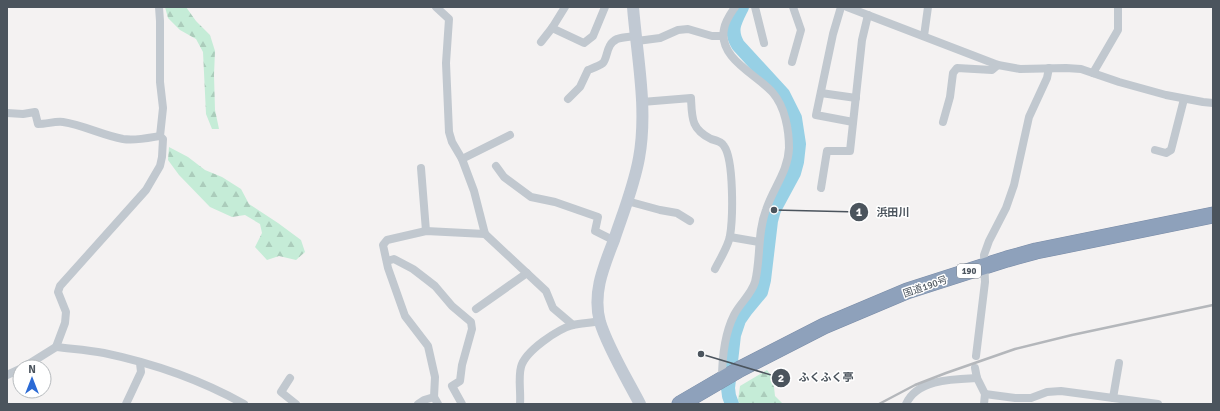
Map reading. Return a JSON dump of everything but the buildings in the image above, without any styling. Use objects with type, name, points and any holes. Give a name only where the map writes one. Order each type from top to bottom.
[{"type":"highway","name":"国道190号","points":[[680,404],[740,369],[824,326],[907,291],[1036,251],[1213,215]]},
{"type":"street","points":[[56,348],[66,312],[58,292],[60,286],[146,190],[160,166],[163,140],[160,136],[163,108],[160,82],[160,21],[158,7]]},
{"type":"street","points":[[436,7],[449,19],[446,62],[448,122],[452,142],[462,159],[474,191],[485,234],[546,292],[554,308],[573,325]]},
{"type":"street","points":[[540,42],[552,28],[565,7]]},
{"type":"street","points":[[552,28],[584,44],[593,36],[605,7]]},
{"type":"street","points":[[633,7],[642,102],[639,158],[627,200],[599,282],[597,296],[600,321],[606,337],[640,404]]},
{"type":"street","points":[[723,379],[722,363],[726,335],[734,314],[752,291],[757,272],[759,242],[765,212],[769,199],[784,173],[788,158],[787,127],[782,107],[774,93],[737,62],[724,42],[724,27],[735,7]]},
{"type":"street","points":[[755,7],[764,43]]},
{"type":"street","points":[[792,62],[802,30],[793,7]]},
{"type":"street","points":[[841,7],[833,34],[816,115],[853,122]]},
{"type":"street","points":[[847,7],[998,64],[1020,69],[1081,69],[1119,82],[1184,99],[1213,103]]},
{"type":"street","points":[[924,36],[928,7]]},
{"type":"street","points":[[1093,73],[1118,30],[1118,7]]},
{"type":"street","points":[[821,188],[827,151],[850,150],[862,40],[868,15]]},
{"type":"street","points":[[568,99],[580,87],[588,70],[601,64],[610,46],[616,40],[660,38],[678,30],[688,29],[712,36],[723,36]]},
{"type":"street","points":[[943,122],[950,97],[953,73],[957,68],[992,70],[998,64]]},
{"type":"street","points":[[976,356],[985,282],[984,255],[989,241],[1006,208],[1014,185],[1029,117],[1048,78],[1050,68]]},
{"type":"street","points":[[821,93],[856,98]]},
{"type":"street","points":[[642,102],[691,98],[692,120],[697,128],[705,136],[724,144],[730,160],[732,179],[730,237],[715,269]]},
{"type":"street","points":[[1155,150],[1166,153],[1171,150],[1184,99]]},
{"type":"street","points":[[7,113],[23,114],[35,112],[38,124],[60,122],[69,123],[102,134],[124,139],[134,140],[160,136]]},
{"type":"street","points":[[462,159],[510,135]]},
{"type":"street","points":[[496,166],[504,177],[531,197],[555,202],[598,217],[595,231],[613,240]]},
{"type":"street","points":[[421,168],[426,231]]},
{"type":"street","points":[[627,200],[660,210],[677,213],[690,221]]},
{"type":"street","points":[[418,404],[424,400],[436,400],[435,377],[428,346],[405,316],[383,245],[387,240],[426,231],[485,234]]},
{"type":"street","points":[[730,237],[759,242]]},
{"type":"street","points":[[387,261],[394,259],[413,269],[435,286],[452,306],[471,322],[472,329],[462,365],[460,381],[452,386],[462,404]]},
{"type":"street","points":[[476,309],[527,273]]},
{"type":"street","points":[[520,404],[521,366],[534,348],[560,331],[573,325],[600,321]]},
{"type":"street","points":[[37,359],[56,348],[103,353],[176,374],[208,386],[244,404]]},
{"type":"street","points":[[126,404],[141,372],[140,363]]},
{"type":"street","points":[[1113,398],[1119,363]]},
{"type":"street","points":[[976,368],[977,378],[985,394],[984,404]]},
{"type":"street","points":[[290,378],[281,392],[293,403]]},
{"type":"street","points":[[906,404],[913,392],[934,383],[951,379],[977,378]]},
{"type":"street","points":[[985,394],[1033,401],[1047,392],[1061,391],[1158,404]]},
{"type":"green space","points":[[165,7],[186,7],[196,21],[210,35],[215,51],[215,110],[219,129],[212,129],[206,114],[203,52],[196,39],[180,30],[168,18]]},
{"type":"green space","points":[[169,147],[188,157],[205,170],[222,177],[241,189],[249,204],[301,240],[305,252],[296,260],[279,256],[267,260],[255,247],[262,233],[260,224],[245,215],[232,217],[210,207],[179,175],[168,160]]},
{"type":"green space","points":[[767,370],[773,378],[775,396],[783,404],[740,404],[738,400],[740,386]]},
{"type":"waterway","points":[[732,404],[728,388],[734,335],[739,320],[761,292],[764,280],[771,221],[774,210],[794,173],[799,144],[795,118],[783,94],[735,40],[733,30],[742,7]]},
{"type":"railway","points":[[879,404],[915,385],[1015,349],[1072,335],[1213,305]]},
{"type":"place","name":"浜田川","points":[[774,210]]},
{"type":"place","name":"ふくふく亭","points":[[701,354]]}]
